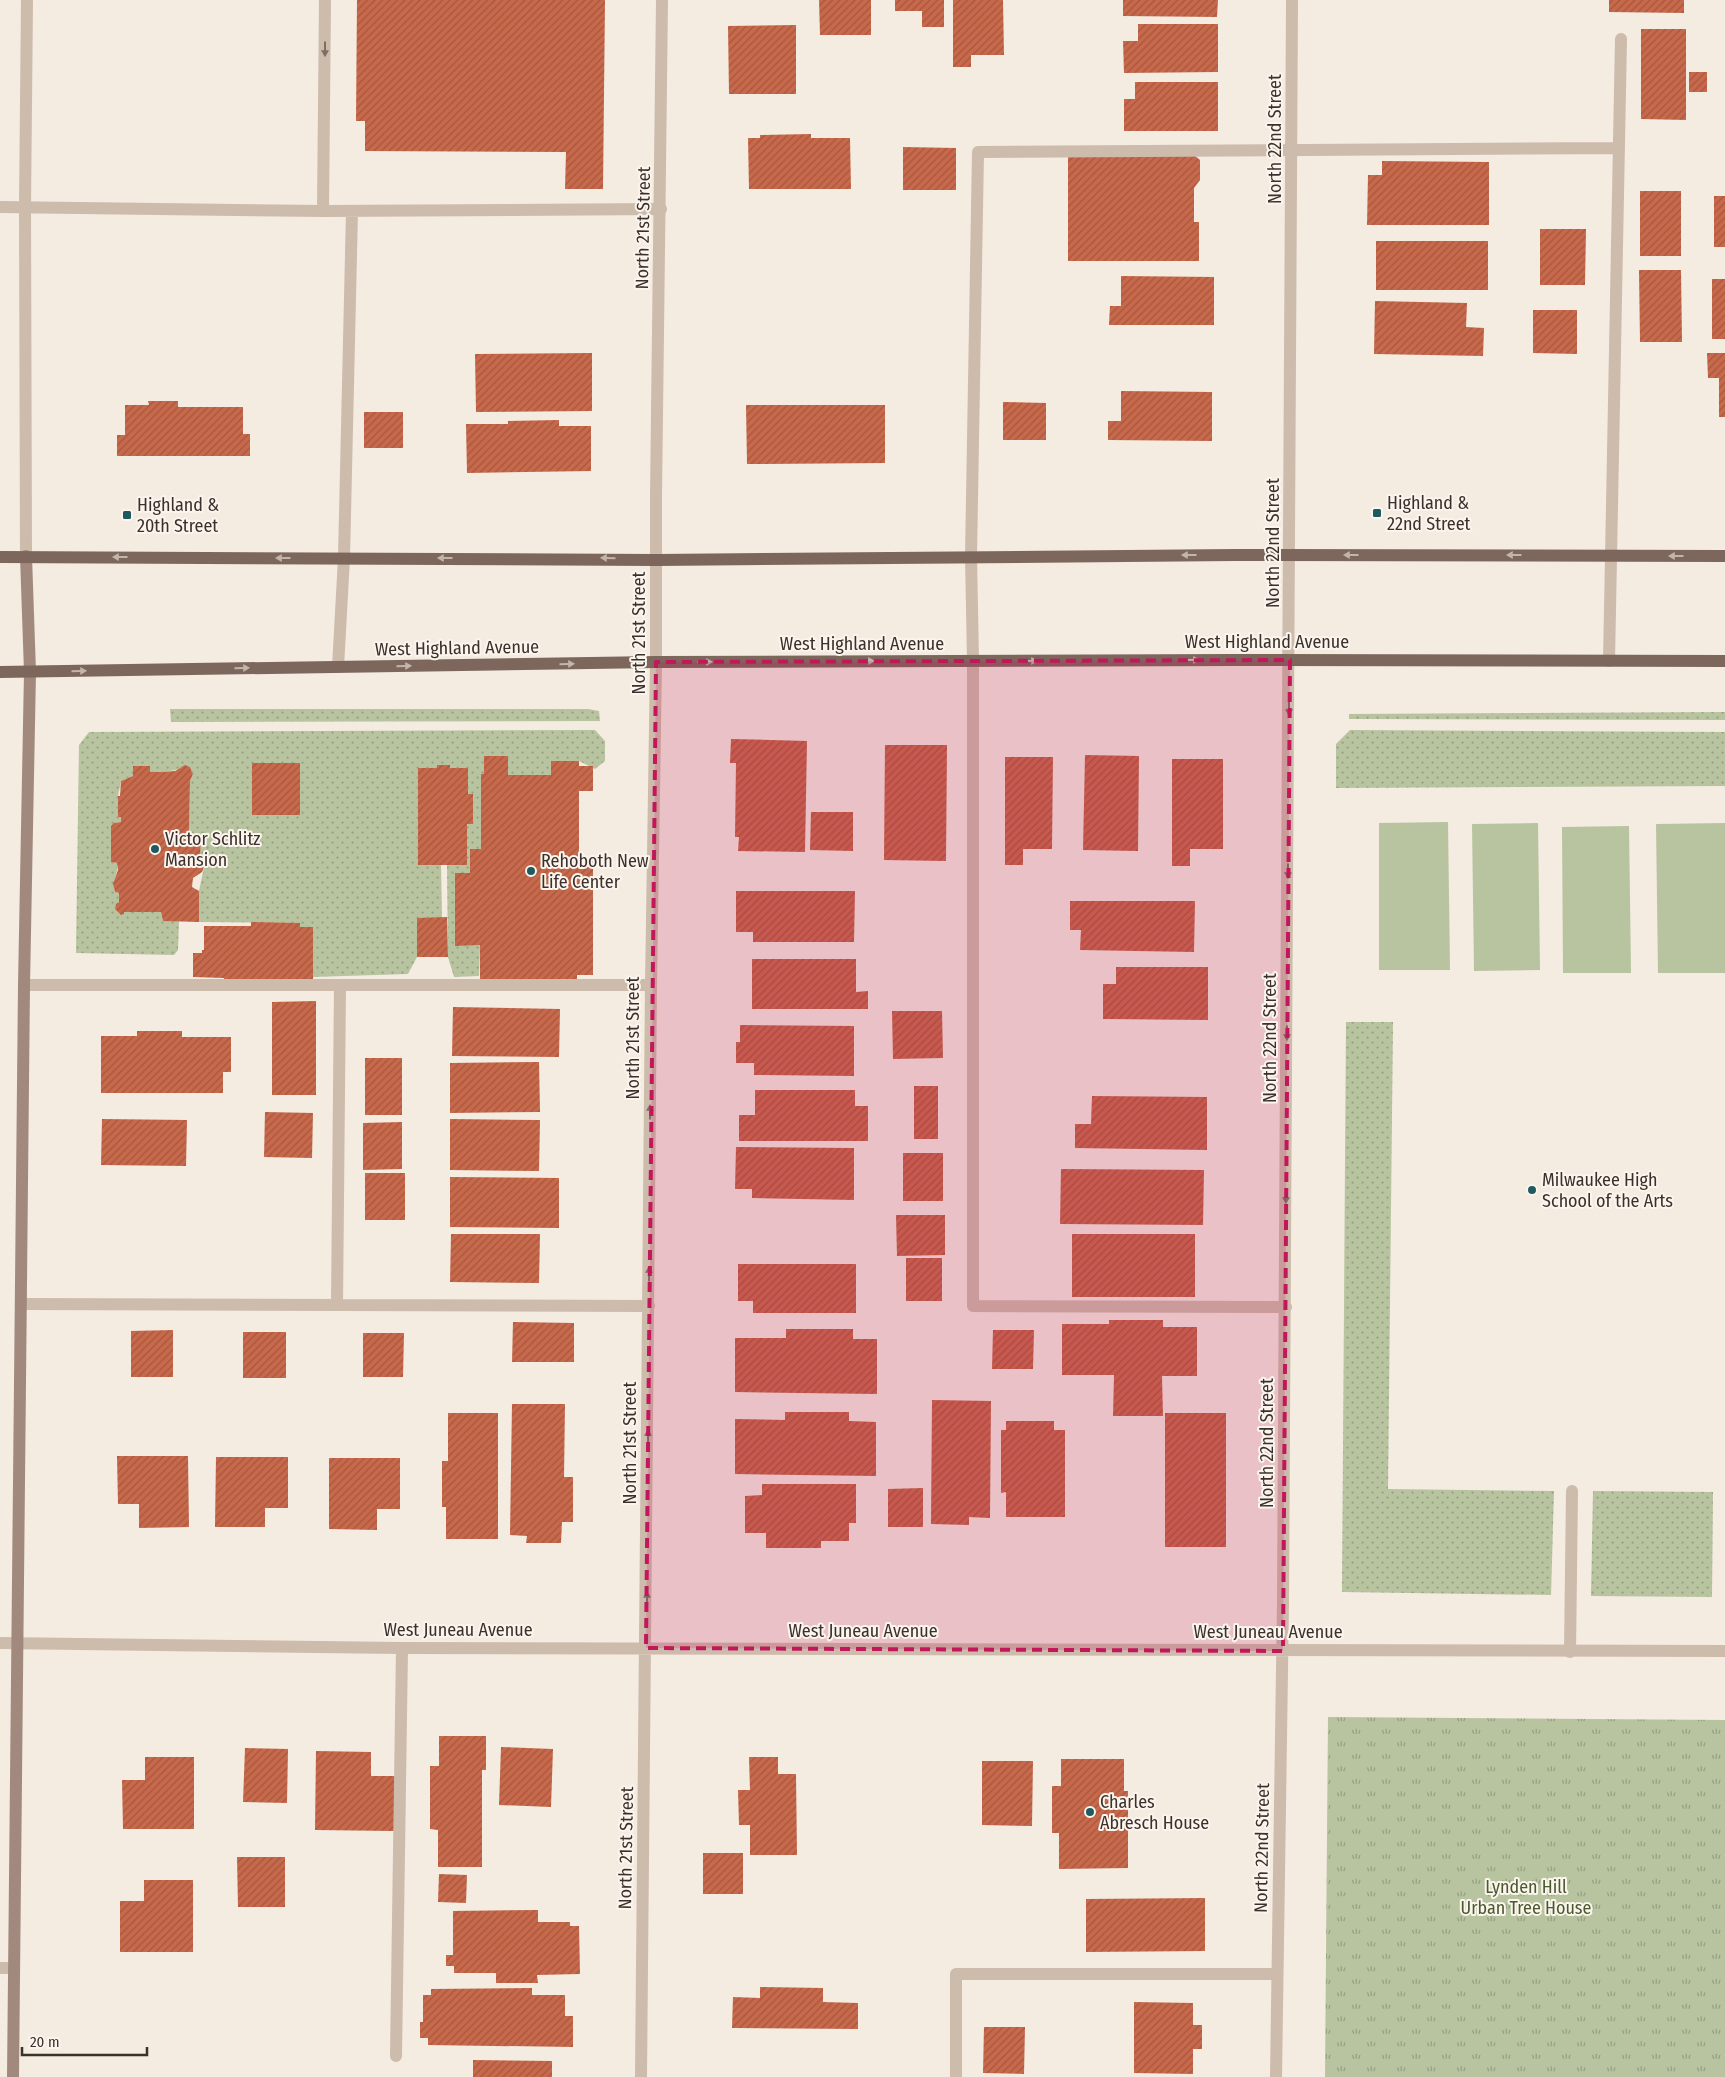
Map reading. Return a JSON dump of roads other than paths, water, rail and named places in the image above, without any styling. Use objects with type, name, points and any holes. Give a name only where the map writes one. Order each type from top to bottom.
[{"type":"main road","points":[[13,2077],[24,985],[30,672],[26,556]]},
{"type":"main road","points":[[0,557],[657,560],[971,556],[1725,556]]},
{"type":"main road","name":"West Highland Avenue","points":[[0,672],[656,662],[1725,661]]},
{"type":"street","points":[[26,556],[25,207],[27,0]]},
{"type":"street","points":[[324,211],[325,0]]},
{"type":"street","name":"North 21st Street","points":[[641,2077],[662,0]]},
{"type":"street","name":"North 22nd Street","points":[[1276,2077],[1286,1307],[1293,151],[1292,0]]},
{"type":"street","points":[[1609,661],[1621,39]]},
{"type":"street","points":[[1286,1307],[973,1306],[973,661],[971,556],[978,152],[1619,148]]},
{"type":"street","points":[[0,207],[324,211],[661,209]]},
{"type":"street","points":[[338,667],[344,558],[352,211]]},
{"type":"street","points":[[24,985],[651,985]]},
{"type":"street","points":[[337,1305],[340,985]]},
{"type":"street","points":[[21,1304],[648,1306]]},
{"type":"street","points":[[1570,1652],[1572,1491]]},
{"type":"street","name":"West Juneau Avenue","points":[[0,1643],[402,1648],[1725,1651]]},
{"type":"street","points":[[396,2056],[402,1648]]},
{"type":"street","points":[[0,1968],[14,1968]]},
{"type":"street","points":[[956,2077],[956,1974],[1277,1974]]},
{"type":"place","name":"Highland & 22nd Street","points":[[1377,513]]},
{"type":"place","name":"Highland & 20th Street","points":[[127,515]]},
{"type":"place","name":"Victor Schlitz Mansion","points":[[155,849]]},
{"type":"place","name":"Rehoboth New Life Center","points":[[531,871]]},
{"type":"place","name":"Milwaukee High School of the Arts","points":[[1532,1190]]},
{"type":"place","name":"Charles Abresch House","points":[[1090,1812]]},
{"type":"park label","name":"Lynden Hill Urban Tree House","points":[[1526,1897]]}]
